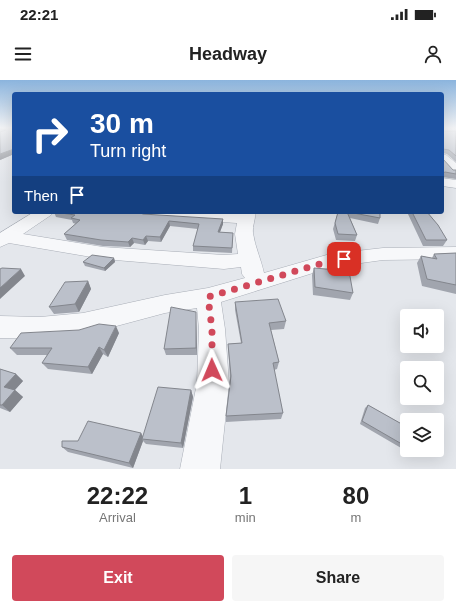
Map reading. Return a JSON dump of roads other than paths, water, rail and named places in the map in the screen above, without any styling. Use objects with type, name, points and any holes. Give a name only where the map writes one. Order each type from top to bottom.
[{"type":"street","points":[[444,159],[456,170]]},
{"type":"street","points":[[444,182],[456,184]]},
{"type":"street","points":[[3,239],[42,214]]},
{"type":"street","points":[[196,214],[247,216],[244,232],[251,259],[254,283]]},
{"type":"street","points":[[3,239],[103,253],[224,262],[251,259]]},
{"type":"street","points":[[0,327],[40,328],[84,324],[165,304],[208,297],[338,260],[383,254],[456,253]]},
{"type":"street","points":[[200,469],[213,384],[212,329],[208,297]]}]
